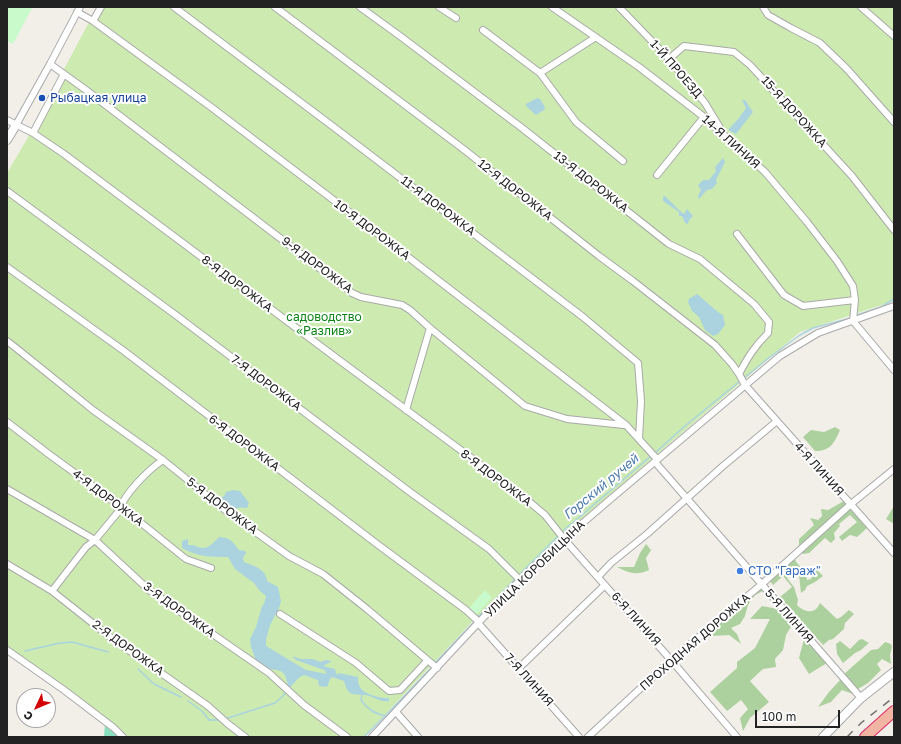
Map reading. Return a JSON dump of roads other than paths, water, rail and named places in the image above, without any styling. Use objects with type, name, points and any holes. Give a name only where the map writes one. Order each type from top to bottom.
[{"type":"highway","points":[[865,737],[894,712]]},
{"type":"highway","points":[[874,737],[894,719]]},
{"type":"street","points":[[93,21],[101,7]]},
{"type":"street","name":"11-Я ДОРОЖКА","points":[[174,7],[577,312],[638,363],[641,401],[639,439]]},
{"type":"street","name":"12-Я ДОРОЖКА","points":[[275,7],[462,148],[714,345],[732,364],[745,385]]},
{"type":"street","name":"13-Я ДОРОЖКА","points":[[360,7],[522,128],[669,244],[700,259],[754,304],[769,322],[768,333],[757,344],[746,360],[739,374]]},
{"type":"street","points":[[439,7],[456,18]]},
{"type":"street","name":"14-Я ЛИНИЯ","points":[[552,7],[638,66],[704,117],[765,172],[807,222],[837,261],[853,286],[855,300],[853,321]]},
{"type":"street","name":"1-Й ПРОЕЗД","points":[[619,7],[669,59],[705,103],[726,137]]},
{"type":"street","points":[[764,7],[768,15],[820,43],[847,69],[894,122]]},
{"type":"street","points":[[861,7],[869,10],[894,36]]},
{"type":"street","points":[[7,140],[50,64],[78,10]]},
{"type":"street","name":"10-Я ДОРОЖКА","points":[[78,10],[223,116],[626,426],[639,439],[656,461]]},
{"type":"street","points":[[483,30],[540,73],[576,122],[623,161]]},
{"type":"street","points":[[540,73],[596,37]]},
{"type":"street","name":"15-Я ДОРОЖКА","points":[[669,59],[684,46],[734,52],[766,81],[852,176],[894,230]]},
{"type":"street","name":"9-Я ДОРОЖКА","points":[[50,64],[352,293],[361,297],[402,305],[410,310],[525,406],[567,419],[626,426]]},
{"type":"street","points":[[33,133],[64,74]]},
{"type":"street","points":[[657,175],[704,117]]},
{"type":"street","points":[[7,120],[16,124]]},
{"type":"street","name":"8-Я ДОРОЖКА","points":[[16,124],[33,133],[64,154],[520,494],[545,515],[564,539]]},
{"type":"street","name":"7-Я ДОРОЖКА","points":[[7,191],[177,316],[410,492],[489,549],[520,580]]},
{"type":"street","points":[[737,234],[784,295],[803,306],[855,300]]},
{"type":"street","name":"6-Я ДОРОЖКА","points":[[7,267],[124,352],[466,610],[479,623]]},
{"type":"street","name":"УЛИЦА КОРОБИЦЫНА","points":[[372,737],[520,580],[564,539],[780,356],[818,333],[894,306]]},
{"type":"street","points":[[853,321],[894,370]]},
{"type":"street","points":[[406,410],[430,328]]},
{"type":"street","name":"5-Я ДОРОЖКА","points":[[7,341],[93,410],[163,460],[225,510],[289,556],[323,574],[437,668]]},
{"type":"street","name":"4-Я ЛИНИЯ","points":[[745,385],[894,553]]},
{"type":"street","points":[[598,577],[611,563],[647,534],[723,466],[777,421]]},
{"type":"street","name":"4-Я ДОРОЖКА","points":[[7,422],[120,506],[186,559],[211,568]]},
{"type":"street","points":[[52,591],[86,546],[95,540],[119,511],[120,506],[135,485],[154,466],[163,460]]},
{"type":"street","name":"5-Я ЛИНИЯ","points":[[656,461],[861,698]]},
{"type":"street","name":"ПРОХОДНАЯ ДОРОЖКА","points":[[588,737],[671,660],[762,584],[851,504],[894,469]]},
{"type":"street","name":"3-Я ДОРОЖКА","points":[[7,489],[95,540],[149,590],[269,674],[304,705],[348,737]]},
{"type":"street","name":"6-Я ЛИНИЯ","points":[[564,539],[737,737]]},
{"type":"street","name":"2-Я ДОРОЖКА","points":[[7,564],[52,591],[110,637],[208,706],[245,737]]},
{"type":"street","points":[[519,668],[605,585]]},
{"type":"street","points":[[280,614],[356,663],[389,691],[400,690],[427,661]]},
{"type":"street","name":"7-Я ЛИНИЯ","points":[[479,623],[579,737]]},
{"type":"street","points":[[7,650],[64,690],[114,728],[123,737]]},
{"type":"street","points":[[823,737],[861,698],[894,672]]},
{"type":"street","points":[[396,712],[418,737]]},
{"type":"water","points":[[537,98],[540,99],[545,107],[544,110],[536,115],[526,106],[526,104]]},
{"type":"water","points":[[742,100],[745,100],[753,112],[736,134],[728,130],[746,108]]},
{"type":"water","points":[[723,158],[725,162],[716,180],[717,183],[712,189],[707,190],[699,199],[698,196],[701,190],[698,185],[703,180],[709,180],[716,171],[715,167]]},
{"type":"water","points":[[665,196],[684,214],[687,209],[693,216],[689,220],[688,224],[685,223],[682,216],[679,216],[679,212],[663,201],[663,197]]},
{"type":"water","points":[[697,294],[723,315],[725,325],[718,334],[713,336],[705,330],[699,317],[692,311],[688,302],[689,299]]},
{"type":"water","points":[[233,490],[240,491],[249,503],[247,508],[242,507],[231,511],[218,500],[224,496],[226,492]]},
{"type":"water","points":[[219,537],[229,539],[239,550],[245,551],[246,553],[243,558],[244,562],[259,568],[266,577],[267,581],[278,587],[281,601],[270,625],[266,646],[306,670],[327,674],[324,670],[296,660],[292,656],[321,662],[326,660],[332,661],[323,666],[335,669],[338,675],[339,673],[358,677],[358,682],[362,690],[373,696],[389,698],[389,701],[383,701],[368,696],[351,693],[348,691],[344,681],[332,677],[327,687],[319,686],[318,680],[304,675],[289,688],[285,675],[281,671],[266,668],[257,663],[251,647],[250,639],[256,627],[266,596],[254,583],[235,569],[228,557],[204,556],[182,548],[182,541],[188,539],[188,545],[204,548],[210,546]]},
{"type":"waterway","name":"Горский ручей","points":[[857,315],[881,307],[894,299]]},
{"type":"waterway","name":"Горский ручей","points":[[744,378],[800,335],[813,328],[851,318]]},
{"type":"waterway","name":"Горский ручей","points":[[655,453],[685,426],[740,381]]},
{"type":"waterway","name":"Горский ручей","points":[[563,531],[651,456]]},
{"type":"waterway","name":"Горский ручей","points":[[519,575],[559,535]]},
{"type":"waterway","name":"Горский ручей","points":[[478,617],[516,578]]},
{"type":"waterway","name":"Горский ручей","points":[[436,662],[474,622]]},
{"type":"waterway","name":"Горский ручей","points":[[25,651],[60,643],[72,642],[108,652]]},
{"type":"waterway","name":"Горский ручей","points":[[362,694],[361,700],[368,708],[385,716],[431,668]]},
{"type":"waterway","name":"Горский ручей","points":[[138,669],[154,684],[181,697]]},
{"type":"waterway","name":"Горский ручей","points":[[228,718],[275,703],[286,691]]},
{"type":"waterway","name":"Горский ручей","points":[[188,701],[202,711],[209,720],[219,720]]},
{"type":"waterway","points":[[364,737],[385,716]]},
{"type":"railway","points":[[847,737],[861,723],[894,697]]},
{"type":"place","name":"Рыбацкая улица","points":[[42,98]]},
{"type":"place","name":"СТО \"Гараж\"","points":[[740,571]]},
{"type":"park label","name":"садоводство «Разлив»","points":[[324,324]]}]
